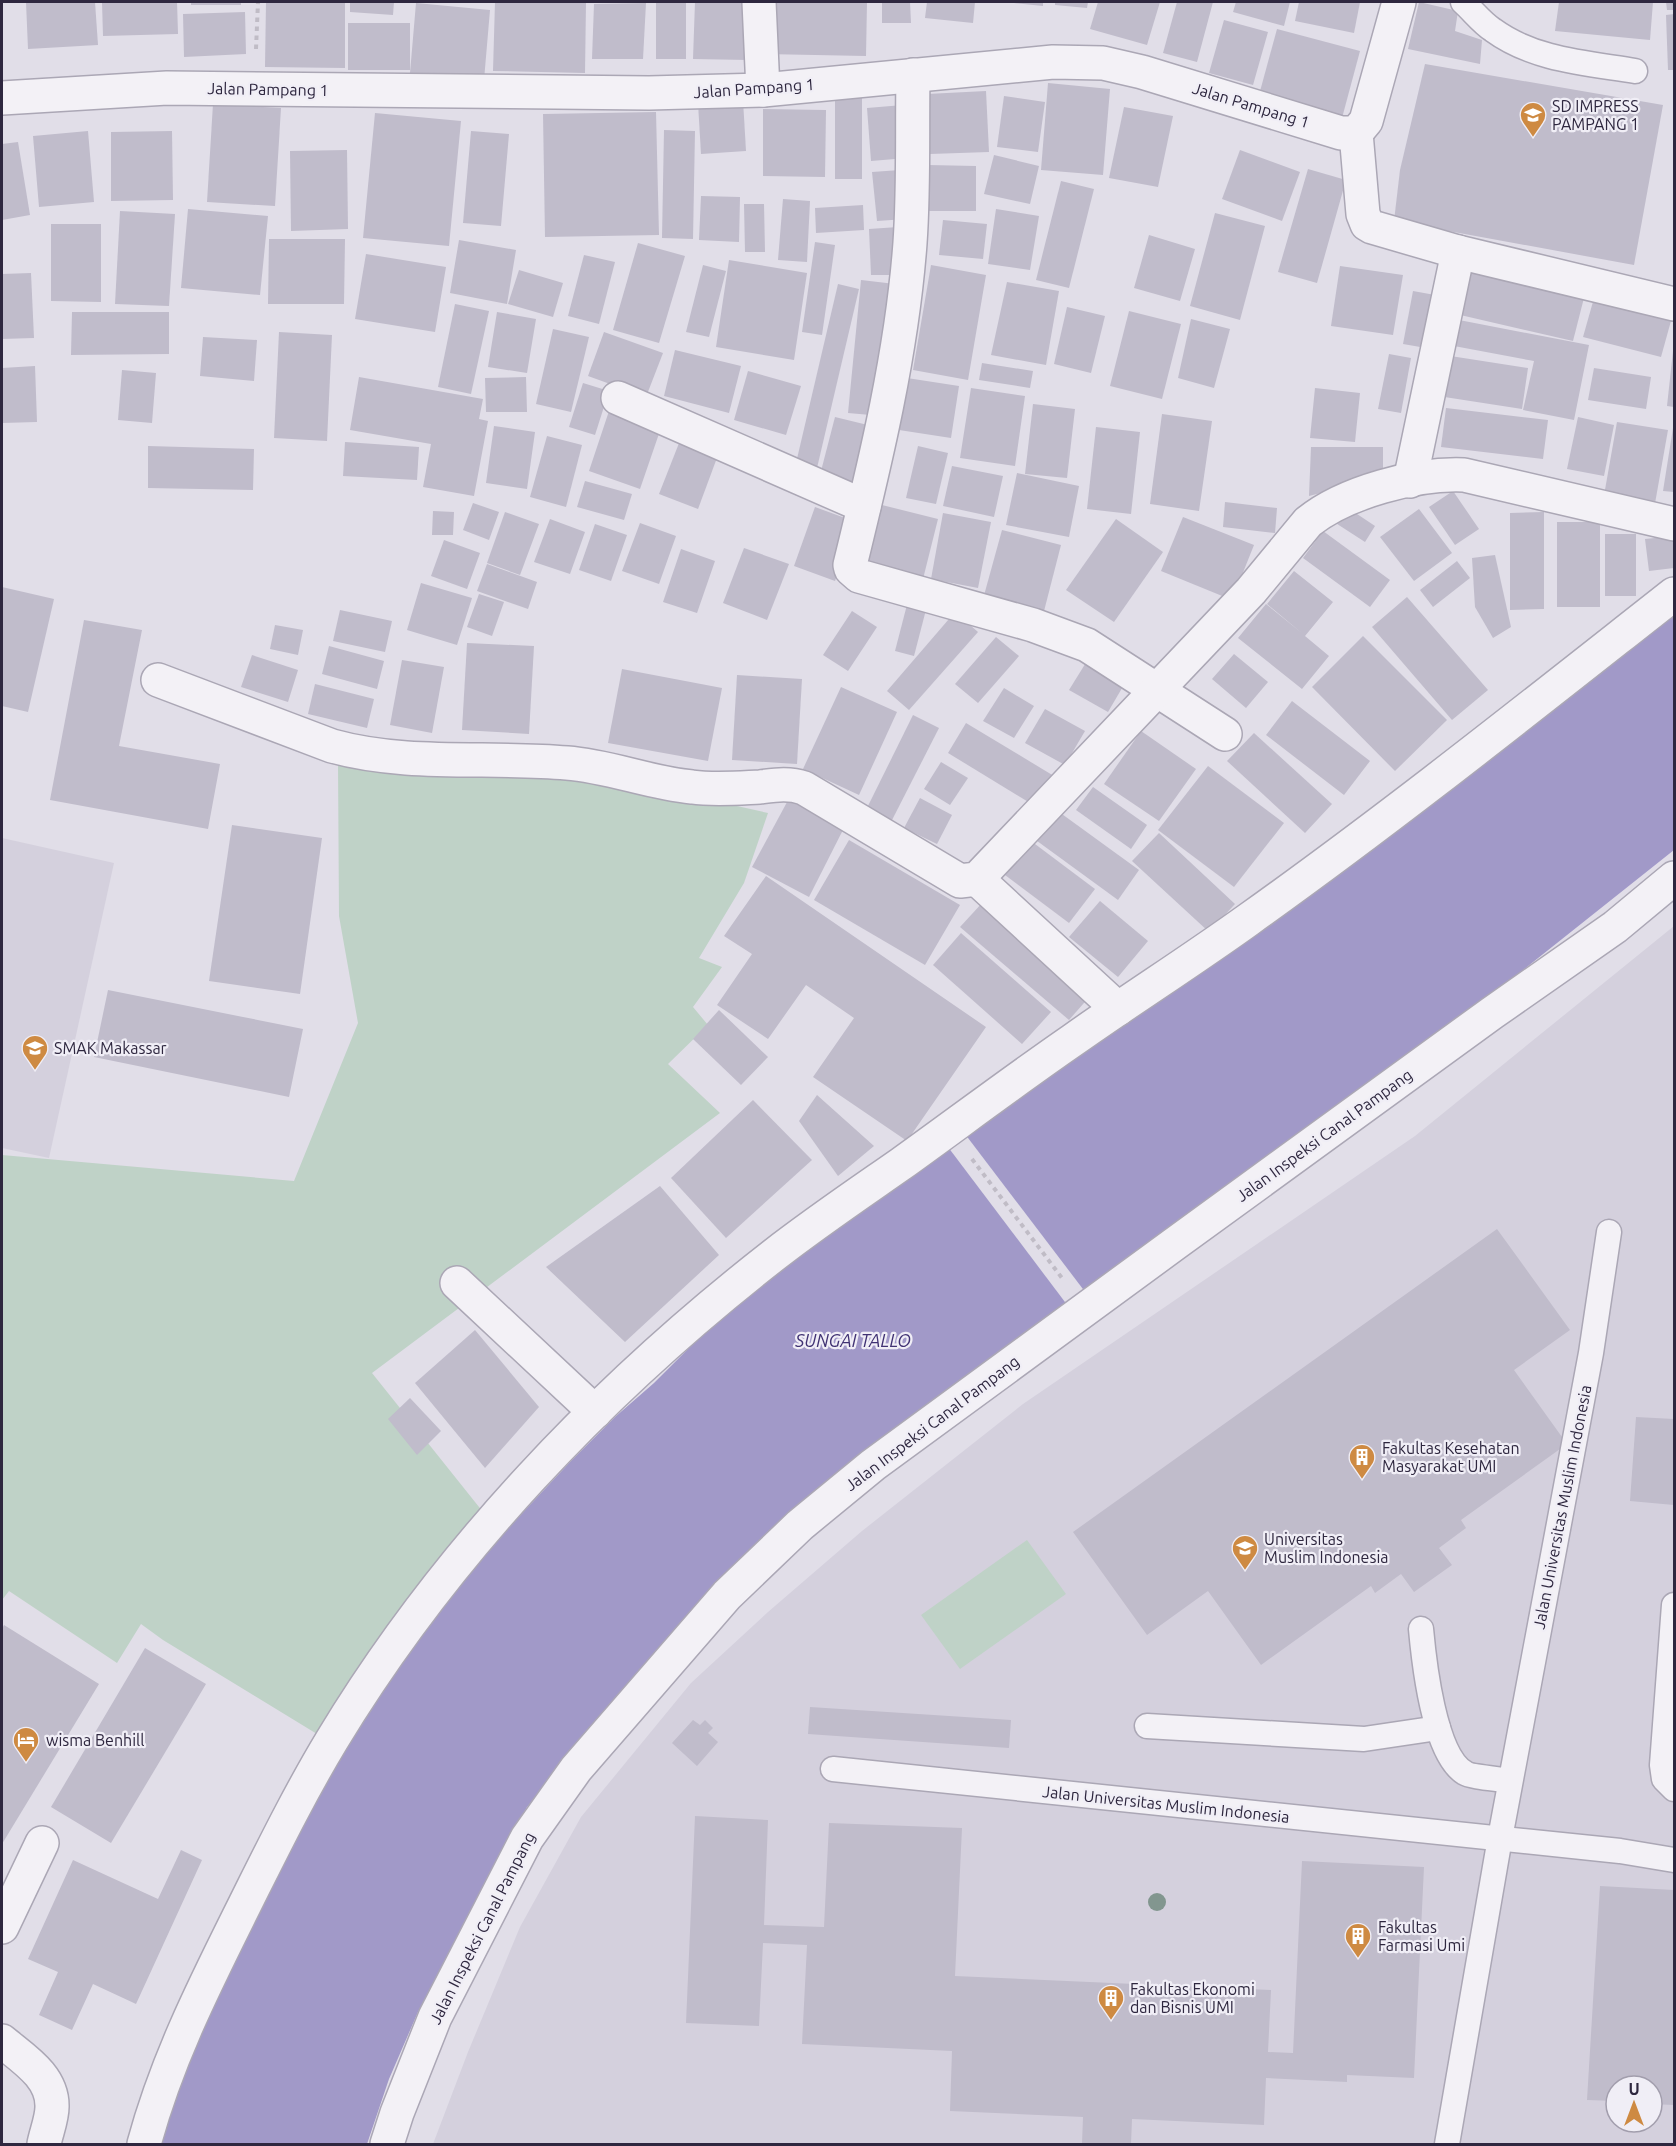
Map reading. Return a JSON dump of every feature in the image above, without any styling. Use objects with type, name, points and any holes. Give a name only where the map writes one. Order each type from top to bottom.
[{"type":"street","points":[[759,2],[763,90]]},
{"type":"street","points":[[1399,2],[1366,121],[1356,133],[1363,213],[1368,224],[1458,252],[1674,303]]},
{"type":"street","name":"Jalan Pampang 1","points":[[2,98],[167,88],[649,93],[763,90],[1053,62],[1103,63],[1142,72],[1341,133],[1356,133]]},
{"type":"street","points":[[913,75],[910,243],[898,341],[886,416],[850,565],[856,575],[1033,625],[1087,645],[1225,734]]},
{"type":"street","points":[[1410,481],[1458,252]]},
{"type":"street","points":[[618,398],[864,506]]},
{"type":"street","points":[[158,680],[332,746],[358,753],[393,757],[568,763],[691,787],[796,785],[960,881],[969,882],[977,879],[1158,690],[1251,591],[1308,522],[1340,501],[1410,481],[1445,474],[1464,475],[1674,524]]},
{"type":"street","points":[[144,2145],[159,2092],[184,2027],[284,1826],[332,1739],[394,1645],[445,1579],[530,1477],[674,1338],[775,1254],[1118,1009],[1247,921],[1436,782],[1674,594]]},
{"type":"street","name":"Jalan Inspeksi Canal Pampang","points":[[387,2145],[397,2113],[435,2017],[526,1838],[576,1769],[727,1595],[800,1525],[873,1466],[1473,1027],[1615,927],[1674,878]]},
{"type":"street","points":[[977,879],[1118,1009]]},
{"type":"street","points":[[456,1283],[595,1412]]},
{"type":"street","points":[[2,1927],[42,1844]]},
{"type":"street","points":[[2,2041],[32,2065],[46,2083],[52,2106],[44,2145]]},
{"type":"lane","points":[[1463,2],[1492,30],[1548,57],[1635,71]]},
{"type":"lane","name":"Jalan Universitas Muslim Indonesia","points":[[1447,2145],[1510,1781],[1591,1353],[1609,1232]]},
{"type":"lane","points":[[1674,1605],[1662,1765],[1664,1779],[1674,1790]]},
{"type":"lane","points":[[1421,1629],[1430,1694],[1438,1728],[1450,1757],[1465,1774],[1510,1781]]},
{"type":"lane","points":[[1147,1726],[1364,1739],[1438,1728]]},
{"type":"lane","name":"Jalan Universitas Muslim Indonesia","points":[[833,1769],[1500,1838],[1620,1851],[1674,1860]]},
{"type":"path","points":[[254,89],[258,2]]},
{"type":"path","points":[[949,1129],[1086,1309]]},
{"type":"shaded area","name":"SMAK Makassar","points":[[2,838],[114,863],[49,1158],[2,1148]]},
{"type":"shaded area","name":"Universitas Muslim Indonesia","points":[[1674,926],[1674,2144],[433,2144],[520,1927],[581,1817],[691,1683],[768,1612],[862,1531],[1023,1404],[1415,1136]]},
{"type":"green space","points":[[338,764],[584,772],[768,813],[744,883],[699,958],[722,967],[693,1007],[708,1025],[668,1064],[720,1113],[372,1373],[483,1512],[317,1734],[163,1640],[141,1624],[117,1663],[9,1591],[2,1600],[2,1155],[294,1181],[358,1023],[339,916]]},
{"type":"green space","points":[[1027,1540],[1066,1594],[960,1669],[921,1615]]},
{"type":"water","name":"SUNGAI TALLO","points":[[1674,606],[1674,850],[1498,990],[1004,1353],[574,1752],[527,1807],[418,2012],[389,2079],[367,2144],[158,2144],[176,2077],[296,1833],[331,1773],[404,1659],[484,1554],[571,1461],[703,1334],[791,1260],[1103,1039]]},
{"type":"pier","points":[[965,1134],[1089,1297],[1071,1310],[948,1147]]},
{"type":"building","points":[[26,2],[95,2],[98,45],[28,49]]},
{"type":"building","points":[[102,2],[177,2],[178,34],[103,36]]},
{"type":"building","points":[[191,2],[241,2],[241,5],[191,5]]},
{"type":"building","points":[[266,2],[345,2],[345,68],[265,67]]},
{"type":"building","points":[[350,2],[394,2],[393,15],[350,12]]},
{"type":"building","points":[[495,2],[586,2],[585,73],[493,71]]},
{"type":"building","points":[[656,2],[686,2],[686,59],[656,59]]},
{"type":"building","points":[[695,2],[750,2],[748,60],[693,59]]},
{"type":"building","points":[[765,2],[867,2],[866,56],[764,54]]},
{"type":"building","points":[[882,2],[910,2],[911,23],[882,23]]},
{"type":"building","points":[[927,2],[975,2],[973,23],[925,18]]},
{"type":"building","points":[[1043,2],[1043,6],[1014,3]]},
{"type":"building","points":[[1055,2],[1088,2],[1087,8],[1055,5]]},
{"type":"building","points":[[1098,2],[1160,2],[1147,45],[1090,29]]},
{"type":"building","points":[[1177,2],[1213,2],[1197,62],[1163,53]]},
{"type":"building","points":[[1236,2],[1290,2],[1284,26],[1233,12]]},
{"type":"building","points":[[1299,2],[1360,2],[1354,33],[1295,21]]},
{"type":"building","points":[[1419,2],[1458,11],[1455,31],[1482,40],[1480,64],[1408,49]]},
{"type":"building","points":[[1559,2],[1653,2],[1650,40],[1555,31]]},
{"type":"building","points":[[1666,2],[1674,2],[1674,10],[1667,10]]},
{"type":"building","points":[[416,3],[490,10],[484,80],[410,73]]},
{"type":"building","points":[[646,3],[643,59],[592,59],[594,4]]},
{"type":"building","points":[[245,12],[246,54],[184,57],[183,14]]},
{"type":"building","points":[[1674,14],[1674,70],[1668,70],[1666,15]]},
{"type":"building","points":[[1224,20],[1268,32],[1253,85],[1209,73]]},
{"type":"building","points":[[348,23],[410,23],[410,70],[348,70]]},
{"type":"building","points":[[1277,29],[1360,51],[1342,118],[1259,95]]},
{"type":"building","name":"SD IMPRESS PAMPANG 1","points":[[1425,64],[1663,105],[1634,265],[1394,221],[1400,170]]},
{"type":"building","points":[[1048,83],[1110,89],[1103,175],[1041,170]]},
{"type":"building","points":[[986,91],[989,152],[930,154],[927,94]]},
{"type":"building","points":[[1004,96],[1045,102],[1038,152],[997,147]]},
{"type":"building","points":[[835,97],[862,97],[862,179],[835,179]]},
{"type":"building","points":[[743,100],[746,151],[701,154],[698,103]]},
{"type":"building","points":[[213,104],[281,108],[275,206],[207,202]]},
{"type":"building","points":[[903,105],[907,158],[871,161],[867,108]]},
{"type":"building","points":[[1124,107],[1173,116],[1158,187],[1109,178]]},
{"type":"building","points":[[763,109],[826,110],[825,177],[763,176]]},
{"type":"building","points":[[656,112],[659,235],[545,237],[543,114]]},
{"type":"building","points":[[375,113],[461,121],[449,246],[363,238]]},
{"type":"building","points":[[664,130],[695,131],[693,239],[662,238]]},
{"type":"building","points":[[88,131],[94,202],[39,207],[33,136]]},
{"type":"building","points":[[172,131],[173,200],[111,201],[111,132]]},
{"type":"building","points":[[471,131],[509,134],[501,226],[463,223]]},
{"type":"building","points":[[18,142],[30,215],[2,220],[2,144]]},
{"type":"building","points":[[347,150],[348,229],[291,231],[290,151]]},
{"type":"building","points":[[1240,150],[1300,172],[1282,221],[1222,199]]},
{"type":"building","points":[[994,155],[1039,166],[1030,204],[984,194]]},
{"type":"building","points":[[928,165],[976,166],[976,211],[927,211]]},
{"type":"building","points":[[1308,169],[1346,180],[1317,283],[1278,272]]},
{"type":"building","points":[[900,170],[906,219],[877,221],[872,172]]},
{"type":"building","points":[[1061,181],[1094,189],[1069,288],[1036,280]]},
{"type":"building","points":[[701,196],[740,197],[739,242],[699,240]]},
{"type":"building","points":[[783,199],[810,201],[807,262],[778,260]]},
{"type":"building","points":[[744,204],[764,204],[765,252],[745,252]]},
{"type":"building","points":[[863,205],[864,230],[816,233],[815,208]]},
{"type":"building","points":[[188,209],[268,216],[260,295],[181,288]]},
{"type":"building","points":[[996,209],[1039,216],[1030,270],[988,264]]},
{"type":"building","points":[[120,211],[175,214],[169,306],[115,304]]},
{"type":"building","points":[[1215,213],[1265,226],[1240,320],[1190,306]]},
{"type":"building","points":[[943,220],[987,224],[983,259],[939,255]]},
{"type":"building","points":[[51,224],[101,224],[101,302],[51,301]]},
{"type":"building","points":[[898,227],[900,275],[871,275],[869,229]]},
{"type":"building","points":[[1149,235],[1195,249],[1180,301],[1134,288]]},
{"type":"building","points":[[269,239],[345,239],[344,304],[268,304]]},
{"type":"building","points":[[459,240],[516,250],[507,304],[450,293]]},
{"type":"building","points":[[815,242],[835,245],[822,335],[802,332]]},
{"type":"building","points":[[638,243],[685,256],[659,343],[613,330]]},
{"type":"building","points":[[366,254],[446,267],[435,332],[355,319]]},
{"type":"building","points":[[584,255],[615,262],[599,324],[568,316]]},
{"type":"building","points":[[1469,258],[1587,286],[1573,341],[1456,314]]},
{"type":"building","points":[[729,260],[807,273],[794,360],[716,347]]},
{"type":"building","points":[[703,265],[726,271],[709,337],[686,332]]},
{"type":"building","points":[[931,265],[986,275],[968,380],[913,370]]},
{"type":"building","points":[[1340,266],[1403,275],[1393,335],[1331,326]]},
{"type":"building","points":[[519,270],[563,283],[553,317],[508,304]]},
{"type":"building","points":[[31,273],[34,338],[2,339],[2,274]]},
{"type":"building","points":[[861,280],[895,284],[882,416],[848,413]]},
{"type":"building","points":[[1007,282],[1059,291],[1046,365],[991,355]]},
{"type":"building","points":[[838,284],[859,289],[817,468],[796,463]]},
{"type":"building","points":[[1413,291],[1435,295],[1426,348],[1403,344]]},
{"type":"building","points":[[1596,291],[1674,310],[1661,357],[1583,337]]},
{"type":"building","points":[[455,304],[489,311],[471,394],[438,387]]},
{"type":"building","points":[[1067,307],[1105,316],[1091,373],[1054,364]]},
{"type":"building","points":[[1129,311],[1181,324],[1162,399],[1110,386]]},
{"type":"building","points":[[72,312],[169,312],[169,354],[71,355]]},
{"type":"building","points":[[497,312],[536,319],[527,373],[488,367]]},
{"type":"building","points":[[1191,319],[1230,329],[1214,388],[1178,378]]},
{"type":"building","points":[[1459,320],[1589,345],[1574,420],[1523,410],[1534,361],[1454,346]]},
{"type":"building","points":[[553,329],[589,337],[571,412],[536,404]]},
{"type":"building","points":[[279,332],[332,335],[327,441],[274,438]]},
{"type":"building","points":[[604,332],[663,353],[646,397],[588,376]]},
{"type":"building","points":[[203,337],[257,340],[254,381],[200,376]]},
{"type":"building","points":[[675,350],[741,366],[729,413],[664,396]]},
{"type":"building","points":[[1674,351],[1674,407],[1667,406]]},
{"type":"building","points":[[1389,354],[1411,358],[1401,413],[1378,409]]},
{"type":"building","points":[[1444,355],[1528,368],[1522,409],[1438,396]]},
{"type":"building","points":[[982,363],[1033,371],[1030,388],[979,380]]},
{"type":"building","points":[[35,366],[37,422],[2,423],[2,368]]},
{"type":"building","points":[[1594,368],[1651,377],[1646,409],[1588,400]]},
{"type":"building","points":[[122,370],[156,373],[152,423],[118,420]]},
{"type":"building","points":[[748,371],[801,386],[786,435],[734,420]]},
{"type":"building","points":[[359,377],[483,399],[479,419],[488,421],[474,496],[423,487],[431,444],[350,430]]},
{"type":"building","points":[[526,377],[527,412],[486,412],[485,378]]},
{"type":"building","points":[[907,378],[959,386],[951,438],[899,430]]},
{"type":"building","points":[[583,383],[609,391],[595,435],[569,427]]},
{"type":"building","points":[[971,388],[1025,396],[1015,466],[960,458]]},
{"type":"building","points":[[1315,388],[1360,393],[1355,442],[1310,438]]},
{"type":"building","points":[[1033,404],[1075,409],[1067,478],[1025,474]]},
{"type":"building","points":[[611,405],[663,422],[640,489],[589,471]]},
{"type":"building","points":[[1446,408],[1548,420],[1543,459],[1441,447]]},
{"type":"building","points":[[1162,414],[1212,421],[1199,511],[1150,504]]},
{"type":"building","points":[[835,417],[880,428],[864,486],[820,475]]},
{"type":"building","points":[[1578,417],[1614,425],[1604,476],[1567,469]]},
{"type":"building","points":[[1617,422],[1668,430],[1654,509],[1603,501]]},
{"type":"building","points":[[494,426],[535,432],[527,489],[486,483]]},
{"type":"building","points":[[1096,427],[1140,432],[1131,514],[1087,509]]},
{"type":"building","points":[[1674,428],[1674,492],[1663,491]]},
{"type":"building","points":[[683,433],[721,447],[698,509],[659,494]]},
{"type":"building","points":[[547,436],[582,445],[566,507],[530,497]]},
{"type":"building","points":[[345,442],[419,447],[417,480],[343,476]]},
{"type":"building","points":[[148,446],[254,449],[253,490],[148,488]]},
{"type":"building","points":[[918,446],[948,453],[936,504],[906,498]]},
{"type":"building","points":[[1311,447],[1383,447],[1383,477],[1309,496]]},
{"type":"building","points":[[952,466],[1003,476],[994,517],[943,506]]},
{"type":"building","points":[[1017,473],[1079,486],[1069,537],[1006,525]]},
{"type":"building","points":[[585,481],[632,494],[624,520],[577,507]]},
{"type":"building","points":[[1453,491],[1479,529],[1455,545],[1429,507]]},
{"type":"building","points":[[1225,502],[1277,508],[1275,533],[1223,527]]},
{"type":"building","points":[[473,503],[499,512],[489,540],[463,530]]},
{"type":"building","points":[[874,503],[938,519],[923,579],[858,562]]},
{"type":"building","points":[[1342,504],[1375,526],[1365,542],[1331,520]]},
{"type":"building","points":[[815,507],[856,522],[835,581],[794,566]]},
{"type":"building","points":[[1419,509],[1452,553],[1414,581],[1380,537]]},
{"type":"building","points":[[433,511],[454,512],[453,535],[432,535]]},
{"type":"building","points":[[505,512],[539,524],[520,575],[487,563]]},
{"type":"building","points":[[1544,512],[1544,609],[1510,610],[1510,513]]},
{"type":"building","points":[[943,513],[991,522],[978,588],[931,579]]},
{"type":"building","points":[[1183,517],[1254,545],[1232,600],[1161,571]]},
{"type":"building","points":[[550,519],[585,532],[570,574],[534,562]]},
{"type":"building","points":[[1116,519],[1163,552],[1114,622],[1066,590]]},
{"type":"building","points":[[1557,522],[1600,522],[1600,607],[1557,607]]},
{"type":"building","points":[[640,523],[676,536],[659,584],[622,571]]},
{"type":"building","points":[[595,524],[627,535],[611,581],[579,570]]},
{"type":"building","points":[[1002,530],[1061,545],[1043,615],[983,599]]},
{"type":"building","points":[[1323,531],[1390,580],[1370,607],[1303,558]]},
{"type":"building","points":[[1605,534],[1636,534],[1636,596],[1605,596]]},
{"type":"building","points":[[1674,536],[1674,568],[1649,571],[1645,539]]},
{"type":"building","points":[[444,540],[480,553],[467,589],[431,576]]},
{"type":"building","points":[[744,548],[789,564],[767,620],[723,603]]},
{"type":"building","points":[[681,549],[715,561],[697,613],[663,602]]},
{"type":"building","points":[[1495,555],[1511,627],[1493,638],[1475,607],[1472,558]]},
{"type":"building","points":[[1457,561],[1470,578],[1433,607],[1420,590]]},
{"type":"building","points":[[487,564],[537,582],[528,609],[477,591]]},
{"type":"building","points":[[1294,571],[1333,602],[1305,636],[1329,656],[1302,689],[1238,638],[1266,604],[1303,634],[1267,604]]},
{"type":"building","points":[[421,583],[472,598],[457,645],[407,630]]},
{"type":"building","points":[[2,587],[54,599],[28,712],[2,706]]},
{"type":"building","points":[[479,594],[504,602],[492,636],[467,627]]},
{"type":"building","points":[[909,597],[928,602],[914,656],[895,651]]},
{"type":"building","points":[[1407,597],[1488,690],[1452,720],[1372,627]]},
{"type":"building","points":[[340,610],[392,621],[385,652],[333,641]]},
{"type":"building","points":[[852,611],[877,627],[848,671],[823,655]]},
{"type":"building","points":[[955,612],[978,632],[909,710],[887,691]]},
{"type":"building","points":[[84,620],[142,630],[119,746],[220,764],[208,829],[50,800]]},
{"type":"building","points":[[275,625],[303,630],[298,655],[270,649]]},
{"type":"building","points":[[1363,636],[1447,720],[1395,771],[1312,687]]},
{"type":"building","points":[[996,637],[1019,656],[978,703],[955,684]]},
{"type":"building","points":[[467,643],[534,646],[529,734],[462,730]]},
{"type":"building","points":[[329,646],[384,661],[377,689],[322,674]]},
{"type":"building","points":[[1234,654],[1268,682],[1246,708],[1212,679]]},
{"type":"building","points":[[252,655],[298,670],[288,702],[241,687]]},
{"type":"building","points":[[402,660],[444,667],[432,733],[390,725]]},
{"type":"building","points":[[1087,661],[1125,683],[1108,712],[1069,690]]},
{"type":"building","points":[[622,669],[722,688],[708,761],[608,743]]},
{"type":"building","points":[[737,675],[802,679],[797,764],[732,760]]},
{"type":"building","points":[[315,684],[374,699],[367,728],[308,714]]},
{"type":"building","points":[[841,687],[897,712],[859,795],[803,769]]},
{"type":"building","points":[[1004,688],[1034,706],[1014,738],[983,721]]},
{"type":"building","points":[[1292,701],[1370,761],[1344,795],[1266,735]]},
{"type":"building","points":[[1045,709],[1085,731],[1065,765],[1025,743]]},
{"type":"building","points":[[913,715],[939,728],[890,824],[865,812]]},
{"type":"building","points":[[966,723],[1054,776],[1035,806],[948,753]]},
{"type":"building","points":[[1141,731],[1196,769],[1159,821],[1104,784]]},
{"type":"building","points":[[1254,733],[1332,804],[1305,833],[1227,761]]},
{"type":"building","points":[[941,762],[968,778],[950,805],[924,789]]},
{"type":"building","points":[[1208,766],[1284,823],[1234,887],[1158,830]]},
{"type":"building","points":[[1093,787],[1147,825],[1131,849],[1076,810]]},
{"type":"building","points":[[793,791],[848,820],[809,897],[752,867]]},
{"type":"building","points":[[920,798],[952,815],[937,844],[904,828]]},
{"type":"building","points":[[1055,809],[1139,870],[1118,900],[1033,838]]},
{"type":"building","points":[[232,825],[322,838],[300,994],[209,981]]},
{"type":"building","points":[[1159,833],[1235,904],[1209,932],[1132,861]]},
{"type":"building","points":[[1023,835],[1095,889],[1069,923],[997,869]]},
{"type":"building","points":[[849,840],[960,905],[925,965],[814,900]]},
{"type":"building","points":[[766,876],[986,1027],[907,1141],[813,1077],[854,1018],[806,985],[768,1039],[717,1005],[752,954],[724,936]]},
{"type":"building","points":[[1100,901],[1148,941],[1118,977],[1069,937]]},
{"type":"building","points":[[983,902],[1091,995],[1069,1020],[960,927]]},
{"type":"building","points":[[961,933],[1051,1012],[1022,1044],[933,965]]},
{"type":"building","points":[[108,990],[303,1029],[289,1097],[94,1057]]},
{"type":"building","points":[[719,1010],[768,1057],[741,1085],[693,1039]]},
{"type":"building","points":[[817,1095],[874,1146],[838,1176],[799,1121]]},
{"type":"building","points":[[753,1100],[812,1160],[726,1238],[671,1178]]},
{"type":"building","points":[[660,1186],[719,1255],[625,1342],[546,1267]]},
{"type":"building","points":[[1497,1229],[1570,1330],[1514,1370],[1567,1444],[1461,1520],[1466,1528],[1439,1548],[1452,1565],[1414,1592],[1401,1574],[1375,1593],[1371,1586],[1261,1665],[1208,1591],[1147,1635],[1073,1532]]},
{"type":"building","points":[[475,1330],[539,1407],[485,1468],[415,1383]]},
{"type":"building","points":[[410,1398],[441,1431],[417,1455],[388,1419]]},
{"type":"building","points":[[1636,1417],[1674,1419],[1674,1505],[1630,1501]]},
{"type":"building","name":"wisma Benhill","points":[[4,1625],[99,1684],[2,1844],[2,1629]]},
{"type":"building","points":[[145,1648],[206,1684],[111,1843],[51,1807]]},
{"type":"building","points":[[810,1707],[1011,1720],[1009,1748],[808,1734]]},
{"type":"building","points":[[693,1720],[700,1725],[705,1720],[713,1728],[708,1733],[718,1742],[697,1766],[672,1743]]},
{"type":"building","points":[[695,1816],[768,1820],[764,1925],[824,1927],[829,1823],[962,1828],[955,1976],[1271,1990],[1268,2052],[1293,2053],[1302,1861],[1424,1867],[1414,2078],[1347,2075],[1347,2082],[1266,2078],[1264,2125],[1132,2119],[1131,2144],[1082,2144],[1083,2117],[950,2111],[952,2051],[802,2044],[807,1945],[763,1943],[759,2026],[686,2023]]},
{"type":"building","points":[[181,1850],[202,1860],[136,2004],[93,1984],[72,2030],[39,2015],[58,1972],[28,1959],[73,1860],[158,1899]]},
{"type":"building","points":[[1600,1886],[1674,1890],[1674,2105],[1664,2105],[1664,2074],[1604,2074],[1604,2101],[1587,2100]]},
{"type":"place","name":"SD IMPRESS PAMPANG 1","points":[[1533,138]]},
{"type":"place","name":"SMAK Makassar","points":[[35,1071]]},
{"type":"place","name":"Fakultas Kesehatan Masyarakat UMI","points":[[1362,1480]]},
{"type":"place","name":"Universitas Muslim Indonesia","points":[[1245,1571]]},
{"type":"place","name":"wisma Benhill","points":[[26,1763]]},
{"type":"place","name":"Fakultas Farmasi Umi","points":[[1358,1959]]},
{"type":"place","name":"Fakultas Ekonomi dan Bisnis UMI","points":[[1111,2021]]}]
